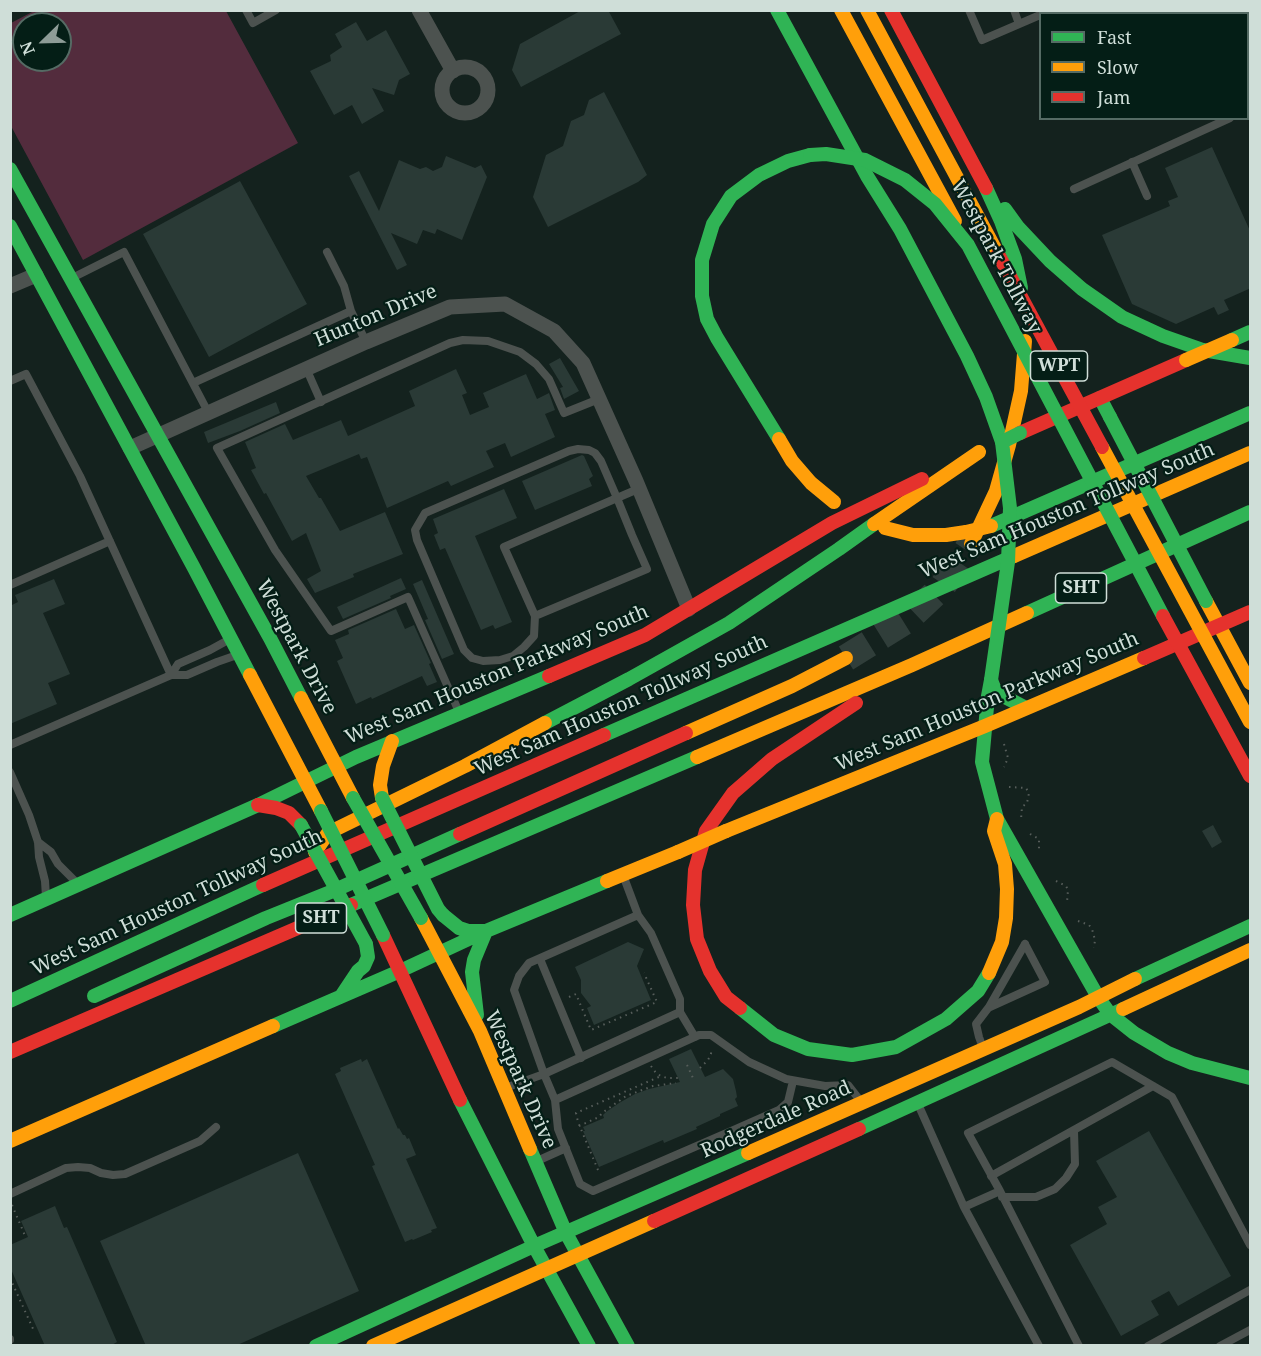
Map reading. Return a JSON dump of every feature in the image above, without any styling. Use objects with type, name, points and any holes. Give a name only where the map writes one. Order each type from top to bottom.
[{"type":"main road","points":[[777,10],[867,176],[900,229],[967,356],[986,397],[1002,442],[1010,508],[1008,562],[982,762],[997,819],[1098,998],[1110,1014],[1134,1033],[1168,1053],[1192,1063],[1251,1078]]},
{"type":"main road","name":"Westpark Tollway","points":[[841,10],[968,245],[1173,635],[1251,776]]},
{"type":"main road","name":"Westpark Tollway","points":[[867,10],[1251,722]]},
{"type":"main road","points":[[891,10],[981,176],[1015,259],[1025,309],[1025,348],[1021,391],[1010,445],[996,491],[968,538]]},
{"type":"main road","points":[[834,502],[811,483],[792,461],[707,319],[702,296],[702,260],[712,224],[731,196],[759,175],[788,161],[810,154],[826,154],[866,160],[905,180],[935,204],[968,245]]},
{"type":"main road","name":"Westpark Drive","points":[[10,169],[270,638],[354,798],[421,918],[480,1031],[566,1233],[628,1346]]},
{"type":"main road","points":[[981,176],[1018,227],[1050,261],[1082,290],[1122,317],[1163,336],[1203,350],[1251,358]]},
{"type":"main road","points":[[36,275],[39,242],[37,217]]},
{"type":"main road","points":[[10,226],[321,811],[400,971],[471,1123],[534,1246],[589,1346]]},
{"type":"main road","points":[[36,275],[52,278],[62,292],[84,303]]},
{"type":"main road","name":"West Sam Houston Parkway South","points":[[10,915],[258,806],[337,765],[645,635],[832,523],[877,500],[1020,433],[1251,332]]},
{"type":"main road","points":[[1100,398],[1251,683]]},
{"type":"main road","points":[[885,528],[913,535],[968,538],[1251,413]]},
{"type":"main road","points":[[306,865],[328,833],[476,761],[729,623],[904,502],[984,450]]},
{"type":"main road","name":"West Sam Houston Tollway South","points":[[10,1000],[306,865],[1251,453]]},
{"type":"main road","name":"SHT","points":[[10,1052],[912,665],[1251,512]]},
{"type":"main road","name":"West Sam Houston Parkway South","points":[[10,1142],[486,931],[985,726],[1251,612]]},
{"type":"main road","points":[[84,1001],[266,918],[344,886],[792,686],[846,658]]},
{"type":"main road","points":[[912,665],[772,759],[733,793],[706,831],[695,870],[693,905],[697,939],[710,971],[726,997],[774,1035],[808,1049],[852,1055],[896,1047],[946,1019],[978,991],[992,969],[1002,942],[1007,889],[1005,864],[994,831],[997,819]]},
{"type":"main road","points":[[991,689],[1013,703],[1026,708]]},
{"type":"main road","points":[[392,741],[383,766],[380,785],[382,798],[438,909],[459,928],[468,931],[486,931],[474,960],[472,972],[480,1031]]},
{"type":"main road","points":[[258,806],[276,808],[289,813],[301,825],[366,944],[368,957],[364,966],[342,995]]},
{"type":"main road","name":"Rodgerdale Road","points":[[316,1346],[534,1246],[862,1104],[1098,998],[1251,926]]},
{"type":"main road","points":[[373,1346],[918,1103],[1251,950]]},
{"type":"main road","points":[[910,1082],[918,1103]]},
{"type":"street","points":[[419,10],[453,70]]},
{"type":"street","points":[[10,286],[36,275]]},
{"type":"street","name":"Hunton Drive","points":[[130,448],[366,342],[450,307],[505,304],[554,331],[584,363],[689,609]]},
{"type":"lane","points":[[246,10],[254,23],[276,10]]},
{"type":"lane","points":[[969,10],[982,40],[1039,15]]},
{"type":"lane","points":[[1014,10],[1020,24]]},
{"type":"lane","points":[[1074,189],[1226,120]]},
{"type":"lane","points":[[1132,162],[1147,196]]},
{"type":"lane","points":[[71,278],[124,252],[208,412]]},
{"type":"lane","points":[[327,252],[344,286],[351,311],[366,342]]},
{"type":"lane","points":[[193,383],[351,311]]},
{"type":"lane","points":[[460,714],[408,597],[330,631],[275,550],[217,448],[463,340],[488,341],[520,352],[536,364],[549,379],[564,413],[599,399]]},
{"type":"lane","points":[[306,369],[321,402]]},
{"type":"lane","points":[[10,381],[26,374],[80,476],[171,675]]},
{"type":"lane","points":[[535,616],[647,569],[616,498],[601,461],[595,453],[578,448],[425,513],[416,530],[417,540],[464,650],[472,658],[483,661],[500,660],[513,656],[534,636],[535,616],[504,547],[616,498],[638,489]]},
{"type":"lane","points":[[10,585],[110,541]]},
{"type":"lane","points":[[171,675],[178,664],[230,639]]},
{"type":"lane","points":[[10,745],[171,675],[187,675],[239,654]]},
{"type":"lane","points":[[10,772],[30,815],[38,842],[46,899]]},
{"type":"lane","points":[[38,842],[51,852],[58,864],[78,884]]},
{"type":"lane","points":[[623,874],[638,915],[651,933],[680,999],[680,1012],[695,1037]]},
{"type":"lane","points":[[638,915],[529,963],[519,976],[514,990],[555,1101],[558,1129],[580,1184],[593,1191],[779,1110],[788,1102],[793,1081]]},
{"type":"lane","points":[[984,1049],[976,1024],[989,1007],[1025,944],[1045,982],[989,1007]]},
{"type":"lane","points":[[540,959],[581,1058]]},
{"type":"lane","points":[[504,1088],[544,1074],[680,1012]]},
{"type":"lane","points":[[555,1101],[699,1035],[711,1035],[749,1062],[786,1079],[825,1086],[848,1085],[862,1104]]},
{"type":"lane","points":[[1079,1346],[968,1133],[1112,1062],[1172,1097],[1251,1245]]},
{"type":"lane","points":[[991,1176],[1153,1086]]},
{"type":"lane","points":[[918,1103],[964,1207],[1039,1346]]},
{"type":"lane","points":[[10,1194],[66,1168],[90,1168],[101,1173],[125,1174],[200,1141],[216,1127]]},
{"type":"lane","points":[[736,1128],[747,1154]]},
{"type":"lane","points":[[964,1207],[1001,1194],[1036,1197],[1054,1189],[1066,1178],[1075,1164],[1074,1131]]},
{"type":"lane","points":[[535,1162],[566,1148]]},
{"type":"lane","points":[[1148,1346],[1251,1290]]},
{"type":"lane","points":[[1220,1346],[1251,1330]]},
{"type":"path","points":[[999,720],[1008,758],[1003,771]]},
{"type":"path","points":[[1004,781],[1008,787],[1026,788],[1029,793],[1027,803],[1022,807],[1021,813],[1024,826]]},
{"type":"path","points":[[1028,832],[1039,839],[1038,857]]},
{"type":"path","points":[[1051,878],[1068,890],[1066,907]]},
{"type":"path","points":[[1072,918],[1089,925],[1092,929],[1095,940],[1092,955]]},
{"type":"path","points":[[566,999],[576,994],[591,1030],[657,1002],[644,973]]},
{"type":"path","points":[[498,1027],[506,1024]]},
{"type":"path","points":[[700,1068],[711,1054],[713,1036]]},
{"type":"path","points":[[647,1059],[656,1073],[667,1078],[678,1078]]},
{"type":"path","points":[[687,1065],[693,1078]]},
{"type":"path","points":[[598,1170],[579,1126],[576,1113],[661,1076]]},
{"type":"path","points":[[654,1078],[656,1086]]},
{"type":"path","points":[[579,1126],[599,1118],[612,1105],[627,1096],[656,1086],[676,1083]]},
{"type":"path","points":[[640,1084],[641,1090]]},
{"type":"path","points":[[608,1099],[612,1105]]},
{"type":"path","points":[[11,1203],[26,1238]]},
{"type":"path","points":[[10,1212],[15,1210]]},
{"type":"path","points":[[10,1278],[34,1331]]},
{"type":"shaded area","points":[[226,11],[298,143],[83,260],[11,126],[11,23],[12,72],[72,72],[72,12],[32,12]]},
{"type":"building","points":[[582,10],[608,10],[621,34],[521,87],[512,70],[520,44]]},
{"type":"building","points":[[356,22],[367,41],[386,30],[410,74],[399,80],[394,95],[372,88],[384,111],[362,124],[352,105],[334,115],[310,71],[331,61],[330,55],[342,47],[335,34]]},
{"type":"building","points":[[604,92],[647,175],[638,182],[548,227],[533,197],[546,155],[563,146],[571,121],[584,115],[589,100]]},
{"type":"building","points":[[1212,147],[1251,233],[1251,288],[1224,300],[1229,310],[1218,315],[1214,307],[1176,324],[1132,304],[1102,235],[1170,206],[1168,201],[1178,197],[1165,168]]},
{"type":"building","points":[[446,156],[475,168],[481,165],[487,177],[462,240],[437,229],[435,234],[423,230],[417,244],[391,233],[407,265],[397,270],[349,176],[359,171],[379,211],[399,160],[420,169],[426,167],[433,171],[442,167]]},
{"type":"building","points":[[240,181],[307,304],[209,357],[143,234]]},
{"type":"building","points":[[560,358],[579,391],[564,399],[560,388],[563,387],[549,364]]},
{"type":"building","points":[[456,369],[467,393],[462,395],[470,415],[489,407],[483,393],[526,374],[537,399],[549,393],[555,410],[545,414],[555,437],[511,457],[505,443],[486,451],[494,467],[451,486],[448,481],[387,508],[367,457],[361,459],[359,454],[306,476],[340,531],[385,512],[403,554],[353,574],[354,577],[315,593],[307,579],[321,571],[306,533],[292,541],[251,470],[256,468],[245,442],[285,424],[293,440],[341,420],[348,436],[415,406],[409,391]]},
{"type":"building","points":[[276,402],[280,413],[208,443],[204,432]]},
{"type":"building","points":[[582,455],[593,476],[589,479],[592,486],[535,510],[522,481]]},
{"type":"building","points":[[504,489],[517,518],[475,536],[512,622],[495,629],[493,625],[481,630],[445,548],[440,550],[434,535],[438,533],[433,519]]},
{"type":"building","points":[[401,578],[406,589],[343,619],[337,607]]},
{"type":"building","points":[[54,579],[65,604],[43,613],[70,674],[48,683],[57,704],[10,724],[10,606],[18,602],[15,595]]},
{"type":"building","points":[[422,580],[454,654],[442,659],[413,584]]},
{"type":"building","points":[[396,609],[405,629],[414,625],[437,682],[427,686],[422,676],[356,704],[337,661],[343,658],[335,640],[349,634],[348,630]]},
{"type":"building","points":[[1213,825],[1222,842],[1212,848],[1202,831]]},
{"type":"building","points":[[628,942],[644,949],[637,966],[651,1000],[594,1025],[587,1008],[591,1006],[581,993],[581,980],[575,967]]},
{"type":"building","points":[[691,1049],[705,1077],[723,1069],[733,1079],[738,1106],[696,1127],[697,1129],[664,1143],[663,1140],[599,1167],[583,1127],[604,1118],[603,1115],[606,1112],[635,1094],[680,1082],[669,1059]]},
{"type":"building","points":[[361,1059],[362,1062],[367,1059],[398,1129],[407,1139],[409,1138],[416,1155],[406,1159],[437,1228],[413,1240],[405,1242],[372,1166],[375,1165],[335,1074],[341,1071],[340,1068]]},
{"type":"building","points":[[1149,1131],[1231,1276],[1178,1306],[1169,1291],[1151,1301],[1159,1315],[1121,1336],[1070,1245],[1107,1224],[1098,1207],[1117,1197],[1096,1161]]},
{"type":"building","points":[[298,1153],[359,1291],[235,1346],[146,1346],[100,1241]]},
{"type":"building","points":[[55,1206],[64,1228],[67,1227],[117,1342],[110,1346],[45,1346],[10,1267],[10,1245],[28,1237],[21,1221]]},
{"type":"tunnel","points":[[846,658],[907,620],[942,587],[971,544]]},
{"type":"traffic: fast","points":[[777,10],[867,176],[900,229],[967,356],[986,397],[1002,442]]},
{"type":"traffic: fast","points":[[810,155],[826,154],[865,160],[905,180],[935,204],[968,245],[1163,616]]},
{"type":"traffic: fast","points":[[779,439],[707,319],[702,296],[702,260],[713,224],[731,196],[759,175],[788,161],[810,155]]},
{"type":"traffic: fast","points":[[10,169],[301,698]]},
{"type":"traffic: fast","points":[[986,188],[1015,259],[1021,288]]},
{"type":"traffic: fast","points":[[1005,209],[1018,227],[1050,261],[1082,289],[1122,317],[1163,336],[1203,350],[1250,358]]},
{"type":"traffic: fast","points":[[10,226],[250,675]]},
{"type":"traffic: fast","points":[[1232,340],[1250,332]]},
{"type":"traffic: fast","points":[[1100,398],[1110,417]]},
{"type":"traffic: fast","points":[[991,526],[1250,413]]},
{"type":"traffic: fast","points":[[1110,417],[1206,601]]},
{"type":"traffic: fast","points":[[1002,442],[1020,433]]},
{"type":"traffic: fast","points":[[991,680],[1008,562],[1010,508],[1002,442]]},
{"type":"traffic: fast","points":[[1027,613],[1250,512]]},
{"type":"traffic: fast","points":[[545,723],[729,623],[874,524]]},
{"type":"traffic: fast","points":[[604,735],[1014,556]]},
{"type":"traffic: fast","points":[[10,915],[258,805],[356,757],[549,676]]},
{"type":"traffic: fast","points":[[991,680],[982,762],[997,819],[1098,997],[1110,1014],[1134,1033],[1168,1053],[1192,1063],[1250,1078]]},
{"type":"traffic: fast","points":[[991,680],[995,690],[1026,708]]},
{"type":"traffic: fast","points":[[351,905],[697,757]]},
{"type":"traffic: fast","points":[[353,798],[421,918]]},
{"type":"traffic: fast","points":[[382,798],[443,915]]},
{"type":"traffic: fast","points":[[321,811],[383,935]]},
{"type":"traffic: fast","points":[[301,825],[366,944]]},
{"type":"traffic: fast","points":[[94,996],[460,834]]},
{"type":"traffic: fast","points":[[273,1026],[486,931],[607,881]]},
{"type":"traffic: fast","points":[[10,1001],[263,885]]},
{"type":"traffic: fast","points":[[443,915],[459,928],[468,931],[486,931],[474,960],[472,972],[477,1015]]},
{"type":"traffic: fast","points":[[1135,979],[1250,926]]},
{"type":"traffic: fast","points":[[342,995],[364,966],[368,957],[366,944]]},
{"type":"traffic: fast","points":[[740,1008],[774,1035],[808,1049],[852,1055],[896,1047],[946,1019],[978,991],[989,973]]},
{"type":"traffic: fast","points":[[859,1129],[1123,1009]]},
{"type":"traffic: fast","points":[[460,1100],[534,1246],[589,1346]]},
{"type":"traffic: fast","points":[[530,1149],[566,1233],[628,1346]]},
{"type":"traffic: fast","points":[[316,1346],[534,1246],[748,1153]]},
{"type":"traffic: slow","points":[[841,10],[955,221]]},
{"type":"traffic: slow","points":[[867,10],[998,254]]},
{"type":"traffic: slow","points":[[1186,360],[1232,340]]},
{"type":"traffic: slow","points":[[971,544],[996,491],[1009,445],[1021,391],[1025,341]]},
{"type":"traffic: slow","points":[[779,439],[792,461],[811,483],[834,502]]},
{"type":"traffic: slow","points":[[1102,447],[1250,722]]},
{"type":"traffic: slow","points":[[874,524],[979,452]]},
{"type":"traffic: slow","points":[[1014,556],[1250,453]]},
{"type":"traffic: slow","points":[[966,532],[991,526]]},
{"type":"traffic: slow","points":[[885,528],[913,535],[946,535],[966,532]]},
{"type":"traffic: slow","points":[[1206,601],[1250,683]]},
{"type":"traffic: slow","points":[[697,757],[1027,613]]},
{"type":"traffic: slow","points":[[686,733],[792,686],[846,658]]},
{"type":"traffic: slow","points":[[726,831],[985,726],[1144,658]]},
{"type":"traffic: slow","points":[[250,675],[321,811]]},
{"type":"traffic: slow","points":[[301,698],[353,798]]},
{"type":"traffic: slow","points":[[315,852],[328,833],[465,766],[545,723]]},
{"type":"traffic: slow","points":[[382,798],[380,785],[383,766],[392,741]]},
{"type":"traffic: slow","points":[[989,973],[1002,942],[1006,918],[1005,864],[994,831],[997,819]]},
{"type":"traffic: slow","points":[[678,852],[726,831]]},
{"type":"traffic: slow","points":[[607,881],[678,852]]},
{"type":"traffic: slow","points":[[421,918],[480,1031],[530,1149]]},
{"type":"traffic: slow","points":[[1123,1009],[1250,950]]},
{"type":"traffic: slow","points":[[748,1153],[1079,1007],[1135,979]]},
{"type":"traffic: slow","points":[[10,1141],[273,1026]]},
{"type":"traffic: slow","points":[[373,1346],[654,1221]]},
{"type":"traffic: jam","points":[[891,10],[986,188]]},
{"type":"traffic: jam","points":[[998,254],[1102,447]]},
{"type":"traffic: jam","points":[[1020,433],[1186,360]]},
{"type":"traffic: jam","points":[[549,676],[645,635],[832,523],[922,479]]},
{"type":"traffic: jam","points":[[1144,658],[1250,612]]},
{"type":"traffic: jam","points":[[1163,616],[1250,776]]},
{"type":"traffic: jam","points":[[740,1008],[726,997],[710,971],[697,939],[693,905],[695,870],[706,831],[733,793],[772,759],[856,703]]},
{"type":"traffic: jam","points":[[460,834],[686,733]]},
{"type":"traffic: jam","points":[[263,885],[604,735]]},
{"type":"traffic: jam","points":[[258,805],[289,813],[301,825]]},
{"type":"traffic: jam","points":[[10,1052],[351,905]]},
{"type":"traffic: jam","points":[[383,935],[460,1100]]},
{"type":"traffic: jam","points":[[654,1221],[859,1129]]}]
